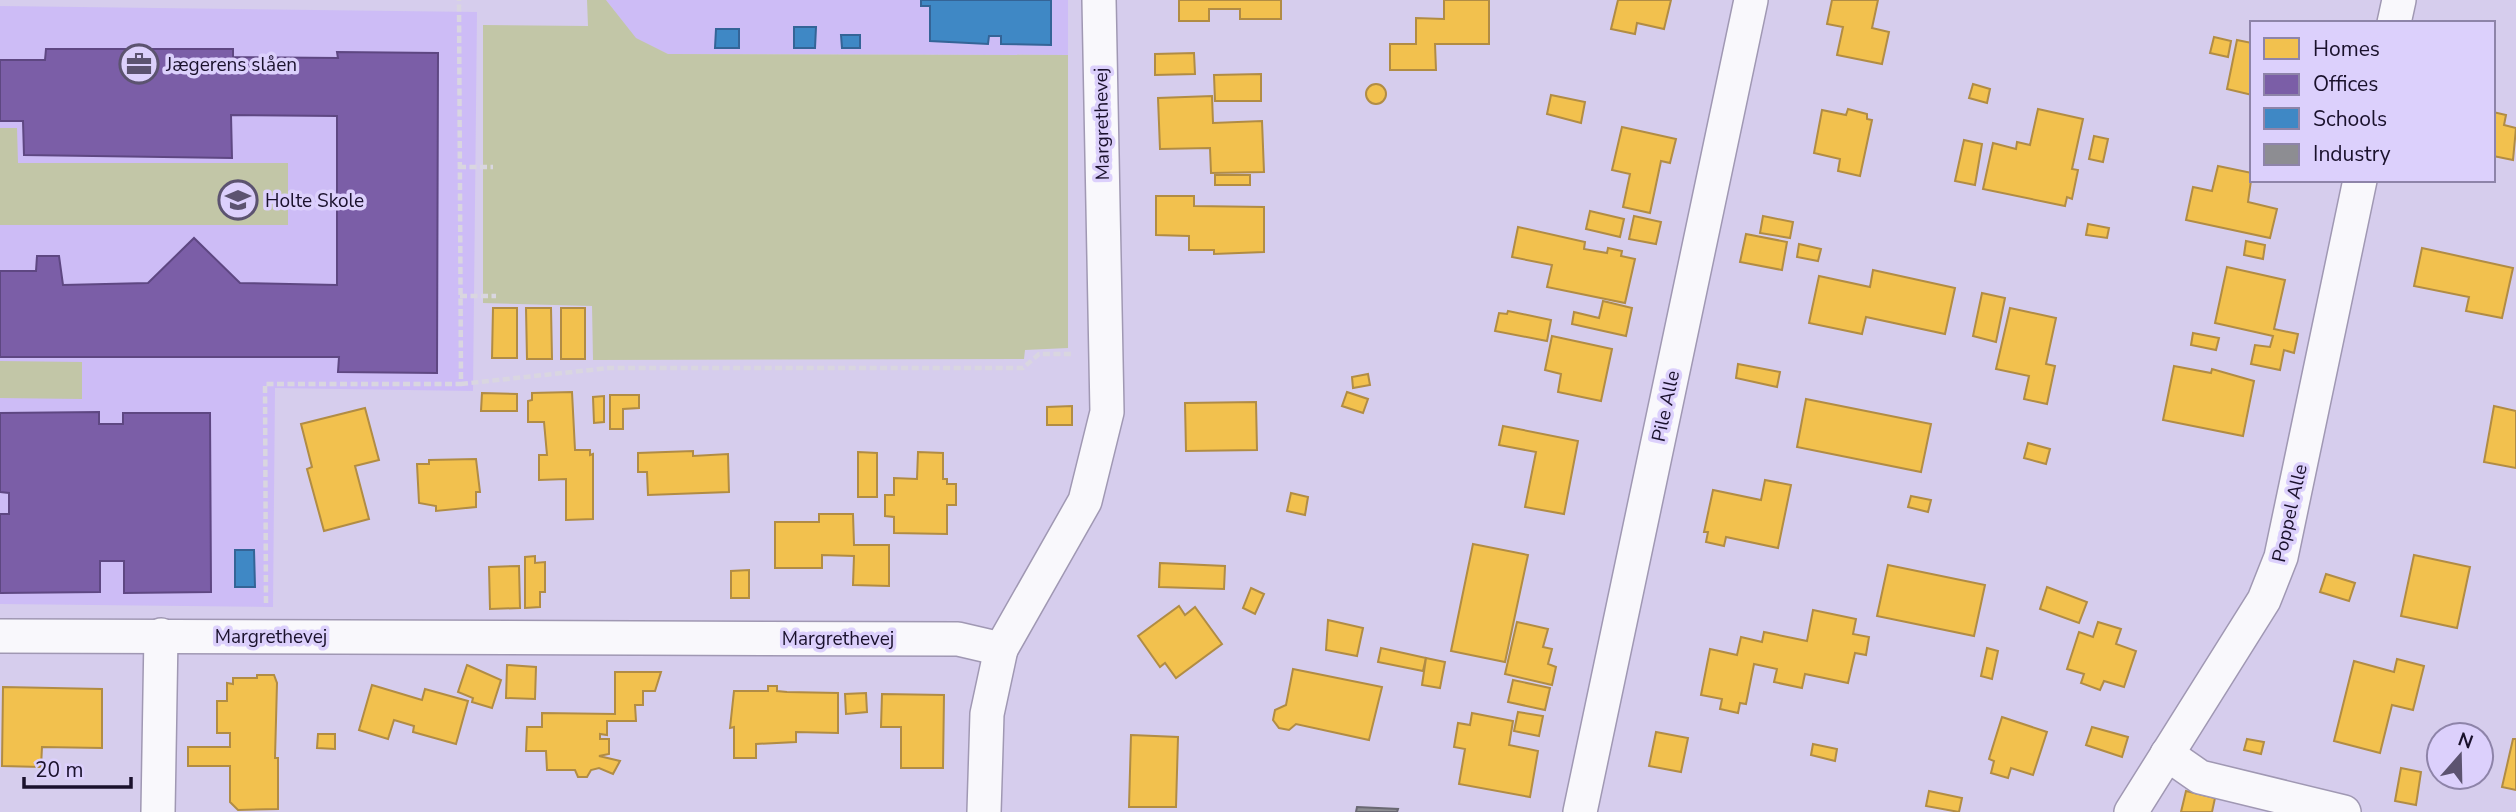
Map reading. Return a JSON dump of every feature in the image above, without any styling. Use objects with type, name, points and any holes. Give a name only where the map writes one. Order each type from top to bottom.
[{"type":"street","name":"Margrethevej","points":[[0,636],[958,639],[1001,649],[1085,501],[1107,412],[1099,0]]},
{"type":"street","name":"Pile Alle","points":[[1580,812],[1751,0]]},
{"type":"street","points":[[2394,21],[2399,0]]},
{"type":"street","name":"Poppel Alle","points":[[2131,812],[2264,600],[2281,557],[2361,182]]},
{"type":"street","points":[[158,812],[161,635]]},
{"type":"street","points":[[984,812],[987,713],[1001,649]]},
{"type":"street","points":[[2167,754],[2200,777],[2344,812]]},
{"type":"path","points":[[460,0],[461,384]]},
{"type":"path","points":[[459,167],[493,167]]},
{"type":"path","points":[[460,296],[496,296]]},
{"type":"path","points":[[266,635],[265,384],[461,384],[609,368],[1023,368],[1039,354],[1106,355]]},
{"type":"shaded area","points":[[606,0],[1068,0],[1068,55],[668,54],[636,39]]},
{"type":"shaded area","name":"Holte Skole","points":[[0,6],[477,12],[473,391],[275,388],[273,607],[0,604]]},
{"type":"green space","points":[[587,0],[606,0],[636,38],[668,54],[1068,55],[1068,348],[1025,350],[1024,359],[593,360],[592,306],[483,303],[483,25],[588,26]]},
{"type":"green space","points":[[0,128],[17,128],[18,163],[288,163],[288,225],[0,225]]},
{"type":"green space","points":[[0,361],[82,362],[82,399],[0,398]]},
{"type":"building: Homes","points":[[1179,0],[1281,0],[1281,19],[1240,19],[1240,9],[1209,9],[1209,21],[1179,21]]},
{"type":"building: Homes","points":[[1444,0],[1489,0],[1489,44],[1435,44],[1436,70],[1390,70],[1390,44],[1416,44],[1416,18],[1444,19]]},
{"type":"building: Homes","points":[[1618,0],[1671,0],[1664,29],[1637,23],[1635,34],[1611,29]]},
{"type":"building: Homes","points":[[1832,0],[1878,0],[1872,28],[1889,32],[1882,64],[1837,55],[1843,27],[1827,24]]},
{"type":"building: Homes","points":[[2214,37],[2231,41],[2228,57],[2210,53]]},
{"type":"building: Homes","points":[[2237,40],[2250,43],[2250,95],[2227,89]]},
{"type":"building: Homes","points":[[1194,53],[1195,74],[1155,75],[1155,54]]},
{"type":"building: Homes","points":[[1261,74],[1261,101],[1215,101],[1214,75]]},
{"type":"building: Homes","points":[[1376,84],[1383,87],[1386,94],[1383,101],[1376,104],[1369,101],[1366,94],[1369,87]]},
{"type":"building: Homes","points":[[1973,84],[1990,89],[1987,103],[1969,98]]},
{"type":"building: Homes","points":[[1551,95],[1585,102],[1581,123],[1547,114]]},
{"type":"building: Homes","points":[[1212,96],[1213,123],[1262,121],[1264,172],[1211,173],[1210,148],[1160,149],[1158,98]]},
{"type":"building: Homes","points":[[1848,109],[1867,114],[1867,119],[1872,120],[1860,176],[1838,171],[1840,159],[1814,153],[1822,110],[1846,115]]},
{"type":"building: Homes","points":[[2038,109],[2083,119],[2072,169],[2078,170],[2072,199],[2067,197],[2065,206],[1983,189],[1993,143],[2016,149],[2017,142],[2030,145]]},
{"type":"building: Homes","points":[[2495,112],[2506,115],[2504,125],[2516,128],[2513,160],[2495,156]]},
{"type":"building: Homes","points":[[1622,127],[1676,139],[1670,163],[1661,161],[1650,213],[1623,207],[1630,174],[1612,170]]},
{"type":"building: Homes","points":[[2094,136],[2108,139],[2103,162],[2089,159]]},
{"type":"building: Homes","points":[[1964,140],[1982,144],[1975,185],[1955,181]]},
{"type":"building: Homes","points":[[2218,166],[2250,173],[2248,202],[2277,209],[2270,238],[2186,220],[2193,187],[2212,191]]},
{"type":"building: Homes","points":[[1215,175],[1250,175],[1250,185],[1215,185]]},
{"type":"building: Homes","points":[[1156,196],[1194,196],[1194,206],[1264,207],[1264,252],[1214,254],[1214,250],[1189,250],[1189,236],[1156,235]]},
{"type":"building: Homes","points":[[1590,211],[1624,219],[1620,237],[1586,229]]},
{"type":"building: Homes","points":[[1634,216],[1661,222],[1656,244],[1629,239]]},
{"type":"building: Homes","points":[[1763,216],[1793,222],[1790,238],[1760,233]]},
{"type":"building: Homes","points":[[2088,224],[2109,228],[2107,238],[2086,235]]},
{"type":"building: Homes","points":[[1518,227],[1585,242],[1584,249],[1607,253],[1608,248],[1622,251],[1621,256],[1635,259],[1625,303],[1547,287],[1552,265],[1512,257]]},
{"type":"building: Homes","points":[[1746,234],[1787,242],[1782,270],[1740,262]]},
{"type":"building: Homes","points":[[2246,241],[2265,245],[2263,259],[2244,255]]},
{"type":"building: Homes","points":[[1799,244],[1821,249],[1818,261],[1797,257]]},
{"type":"building: Homes","points":[[2422,248],[2513,268],[2502,318],[2466,311],[2469,297],[2414,286]]},
{"type":"building: Homes","points":[[2227,267],[2285,280],[2274,329],[2298,334],[2294,353],[2284,350],[2280,370],[2251,364],[2255,345],[2270,347],[2273,336],[2215,323]]},
{"type":"building: Homes","points":[[1873,270],[1955,288],[1945,334],[1866,317],[1862,334],[1809,323],[1819,276],[1870,287]]},
{"type":"building: Homes","points":[[1982,293],[2005,298],[1996,342],[1973,336]]},
{"type":"building: Homes","points":[[1603,301],[1632,308],[1626,336],[1572,324],[1574,312],[1599,318]]},
{"type":"building: Homes","points":[[493,308],[517,308],[517,358],[492,358]]},
{"type":"building: Homes","points":[[526,308],[551,308],[552,359],[527,359]]},
{"type":"building: Homes","points":[[561,308],[585,308],[585,359],[561,359]]},
{"type":"building: Homes","points":[[2010,308],[2056,318],[2046,364],[2055,366],[2047,404],[2024,399],[2029,376],[1996,369]]},
{"type":"building: Homes","points":[[1508,311],[1551,320],[1547,341],[1495,331],[1499,313],[1507,314]]},
{"type":"building: Homes","points":[[2193,333],[2219,338],[2216,350],[2191,345]]},
{"type":"building: Homes","points":[[1552,336],[1612,349],[1601,401],[1558,392],[1561,374],[1545,370]]},
{"type":"building: Homes","points":[[1738,364],[1780,372],[1777,387],[1736,378]]},
{"type":"building: Homes","points":[[2174,366],[2211,373],[2212,369],[2254,381],[2243,436],[2163,420]]},
{"type":"building: Homes","points":[[1368,374],[1370,385],[1353,388],[1352,377]]},
{"type":"building: Homes","points":[[572,392],[575,450],[590,450],[590,455],[593,454],[593,519],[566,520],[566,479],[539,480],[539,455],[547,455],[544,422],[528,422],[528,401],[532,400],[532,393]]},
{"type":"building: Homes","points":[[1347,392],[1368,399],[1363,413],[1342,406]]},
{"type":"building: Homes","points":[[482,393],[517,394],[517,411],[481,411]]},
{"type":"building: Homes","points":[[610,395],[639,395],[639,408],[623,409],[623,429],[610,429]]},
{"type":"building: Homes","points":[[604,396],[604,422],[594,423],[593,397]]},
{"type":"building: Homes","points":[[1806,399],[1931,424],[1921,472],[1797,447]]},
{"type":"building: Homes","points":[[1256,402],[1257,450],[1186,451],[1185,403]]},
{"type":"building: Homes","points":[[1072,406],[1072,425],[1047,425],[1047,407]]},
{"type":"building: Homes","points":[[2494,406],[2516,411],[2516,468],[2484,462]]},
{"type":"building: Homes","points":[[365,408],[379,460],[355,466],[369,519],[324,531],[307,469],[312,467],[301,424]]},
{"type":"building: Homes","points":[[1503,426],[1578,441],[1564,514],[1525,507],[1536,452],[1499,445]]},
{"type":"building: Homes","points":[[2028,443],[2050,449],[2046,464],[2024,458]]},
{"type":"building: Homes","points":[[693,451],[693,456],[728,454],[729,492],[648,495],[647,472],[638,472],[638,453]]},
{"type":"building: Homes","points":[[858,452],[877,453],[877,497],[858,497]]},
{"type":"building: Homes","points":[[918,452],[943,453],[943,479],[947,479],[947,484],[956,484],[956,505],[947,505],[947,534],[894,533],[894,517],[885,516],[885,495],[894,495],[894,478],[917,479]]},
{"type":"building: Homes","points":[[476,459],[480,492],[476,492],[476,507],[436,511],[436,506],[419,503],[417,464],[429,464],[429,460]]},
{"type":"building: Homes","points":[[1765,480],[1791,485],[1778,548],[1726,537],[1724,546],[1706,542],[1708,532],[1704,532],[1713,490],[1761,500]]},
{"type":"building: Homes","points":[[1291,493],[1308,497],[1305,515],[1287,511]]},
{"type":"building: Homes","points":[[1911,496],[1931,500],[1928,512],[1908,507]]},
{"type":"building: Homes","points":[[819,514],[853,514],[854,545],[889,545],[889,586],[853,585],[854,556],[822,555],[822,568],[775,568],[775,522],[819,522]]},
{"type":"building: Homes","points":[[1473,544],[1528,555],[1505,662],[1451,651]]},
{"type":"building: Homes","points":[[2414,555],[2470,567],[2457,628],[2401,616]]},
{"type":"building: Homes","points":[[535,556],[535,563],[545,562],[545,592],[540,592],[540,607],[525,608],[525,557]]},
{"type":"building: Homes","points":[[1160,563],[1225,566],[1224,589],[1159,587]]},
{"type":"building: Homes","points":[[1888,565],[1985,585],[1974,636],[1877,616]]},
{"type":"building: Homes","points":[[519,566],[520,608],[490,609],[489,567]]},
{"type":"building: Homes","points":[[749,570],[749,598],[731,598],[731,571]]},
{"type":"building: Homes","points":[[2326,574],[2355,583],[2349,601],[2320,592]]},
{"type":"building: Homes","points":[[2047,587],[2087,602],[2079,623],[2040,609]]},
{"type":"building: Homes","points":[[1251,588],[1264,594],[1255,614],[1243,608]]},
{"type":"building: Homes","points":[[1179,606],[1185,615],[1195,607],[1222,644],[1176,678],[1165,663],[1160,667],[1138,636]]},
{"type":"building: Homes","points":[[1813,610],[1856,619],[1853,634],[1869,637],[1866,655],[1855,653],[1848,683],[1805,674],[1802,688],[1774,682],[1777,669],[1754,664],[1746,704],[1740,703],[1738,713],[1720,709],[1722,699],[1701,695],[1710,649],[1737,655],[1741,637],[1762,642],[1764,632],[1807,641]]},
{"type":"building: Homes","points":[[1328,620],[1363,628],[1357,656],[1326,650]]},
{"type":"building: Homes","points":[[1517,622],[1548,629],[1543,647],[1552,649],[1548,664],[1556,667],[1552,685],[1505,674]]},
{"type":"building: Homes","points":[[2098,622],[2121,629],[2116,644],[2136,651],[2124,687],[2104,681],[2100,690],[2081,683],[2084,674],[2067,669],[2079,632],[2093,637]]},
{"type":"building: Homes","points":[[1381,648],[1426,658],[1423,671],[1378,662]]},
{"type":"building: Homes","points":[[1987,648],[1998,651],[1992,679],[1981,676]]},
{"type":"building: Homes","points":[[1426,658],[1445,662],[1440,688],[1422,685]]},
{"type":"building: Homes","points":[[2397,659],[2424,666],[2413,710],[2392,705],[2380,753],[2334,741],[2354,661],[2394,672]]},
{"type":"building: Homes","points":[[467,665],[501,680],[492,708],[472,702],[473,698],[458,692]]},
{"type":"building: Homes","points":[[507,665],[536,667],[535,699],[506,698]]},
{"type":"building: Homes","points":[[1293,669],[1382,687],[1369,740],[1296,724],[1289,730],[1279,728],[1273,720],[1275,710],[1286,705]]},
{"type":"building: Homes","points":[[615,672],[661,672],[655,691],[643,691],[643,705],[635,705],[636,721],[607,721],[607,735],[600,734],[600,739],[609,739],[609,754],[599,756],[620,761],[613,774],[599,768],[591,770],[587,777],[578,777],[575,770],[547,770],[546,751],[526,751],[527,727],[542,727],[542,713],[615,714]]},
{"type":"building: Homes","points":[[257,675],[274,675],[277,683],[275,758],[278,758],[278,809],[238,810],[230,802],[230,766],[188,766],[188,747],[230,747],[230,733],[217,733],[217,701],[227,701],[227,683],[233,684],[233,678],[257,678]]},
{"type":"building: Homes","points":[[1513,680],[1550,688],[1545,710],[1508,702]]},
{"type":"building: Homes","points":[[372,685],[422,700],[425,689],[468,701],[456,744],[413,732],[414,726],[394,720],[388,739],[359,730]]},
{"type":"building: Homes","points":[[768,686],[777,686],[777,691],[787,692],[838,693],[838,733],[796,732],[796,742],[756,744],[756,758],[734,758],[734,727],[730,728],[734,691],[768,691]]},
{"type":"building: Homes","points":[[3,687],[102,689],[102,748],[42,747],[41,767],[2,766]]},
{"type":"building: Homes","points":[[866,693],[867,712],[846,714],[845,694]]},
{"type":"building: Homes","points":[[882,694],[944,695],[943,768],[901,768],[901,727],[881,727]]},
{"type":"building: Homes","points":[[1518,712],[1543,716],[1539,736],[1514,731]]},
{"type":"building: Homes","points":[[1472,713],[1513,721],[1509,745],[1538,751],[1530,797],[1459,784],[1465,749],[1454,747],[1458,723],[1470,725]]},
{"type":"building: Homes","points":[[2002,717],[2047,732],[2033,775],[2011,768],[2008,778],[1991,773],[1994,761],[1989,759]]},
{"type":"building: Homes","points":[[2092,727],[2128,737],[2122,757],[2086,745]]},
{"type":"building: Homes","points":[[1656,732],[1688,738],[1681,772],[1649,766]]},
{"type":"building: Homes","points":[[318,734],[335,734],[335,749],[317,748]]},
{"type":"building: Homes","points":[[1131,735],[1178,737],[1176,807],[1129,807]]},
{"type":"building: Homes","points":[[2247,739],[2264,742],[2261,754],[2244,750]]},
{"type":"building: Homes","points":[[2513,739],[2516,739],[2516,790],[2502,787]]},
{"type":"building: Homes","points":[[1813,744],[1837,749],[1835,761],[1811,755]]},
{"type":"building: Homes","points":[[2401,768],[2421,772],[2416,805],[2395,801]]},
{"type":"building: Homes","points":[[1929,791],[1962,798],[1959,812],[1926,806]]},
{"type":"building: Homes","points":[[2186,791],[2215,798],[2212,812],[2181,812]]},
{"type":"building: Offices","points":[[46,49],[233,49],[233,57],[338,58],[337,52],[438,53],[437,373],[338,372],[339,357],[0,357],[0,271],[36,271],[37,256],[59,256],[63,285],[148,283],[194,238],[240,283],[337,285],[337,116],[231,115],[232,158],[24,155],[23,121],[0,121],[0,60],[45,60]]},
{"type":"building: Offices","points":[[99,412],[99,424],[123,424],[123,413],[210,413],[211,592],[124,593],[124,561],[100,561],[100,592],[0,593],[0,514],[9,514],[9,493],[0,492],[0,413]]},
{"type":"building: Schools","points":[[921,0],[1051,0],[1051,45],[1001,44],[1001,36],[989,36],[988,44],[930,41],[930,6],[921,6]]},
{"type":"building: Schools","points":[[794,27],[816,27],[815,48],[794,48]]},
{"type":"building: Schools","points":[[716,29],[739,29],[739,48],[715,48]]},
{"type":"building: Schools","points":[[841,35],[860,35],[860,48],[842,48]]},
{"type":"building: Schools","points":[[235,550],[254,550],[255,587],[235,587]]},
{"type":"building: Industry","points":[[1357,807],[1398,809],[1397,812],[1356,812]]},
{"type":"place","name":"Jægerens slåen","points":[[139,64]]},
{"type":"place","name":"Holte Skole","points":[[238,200]]}]
